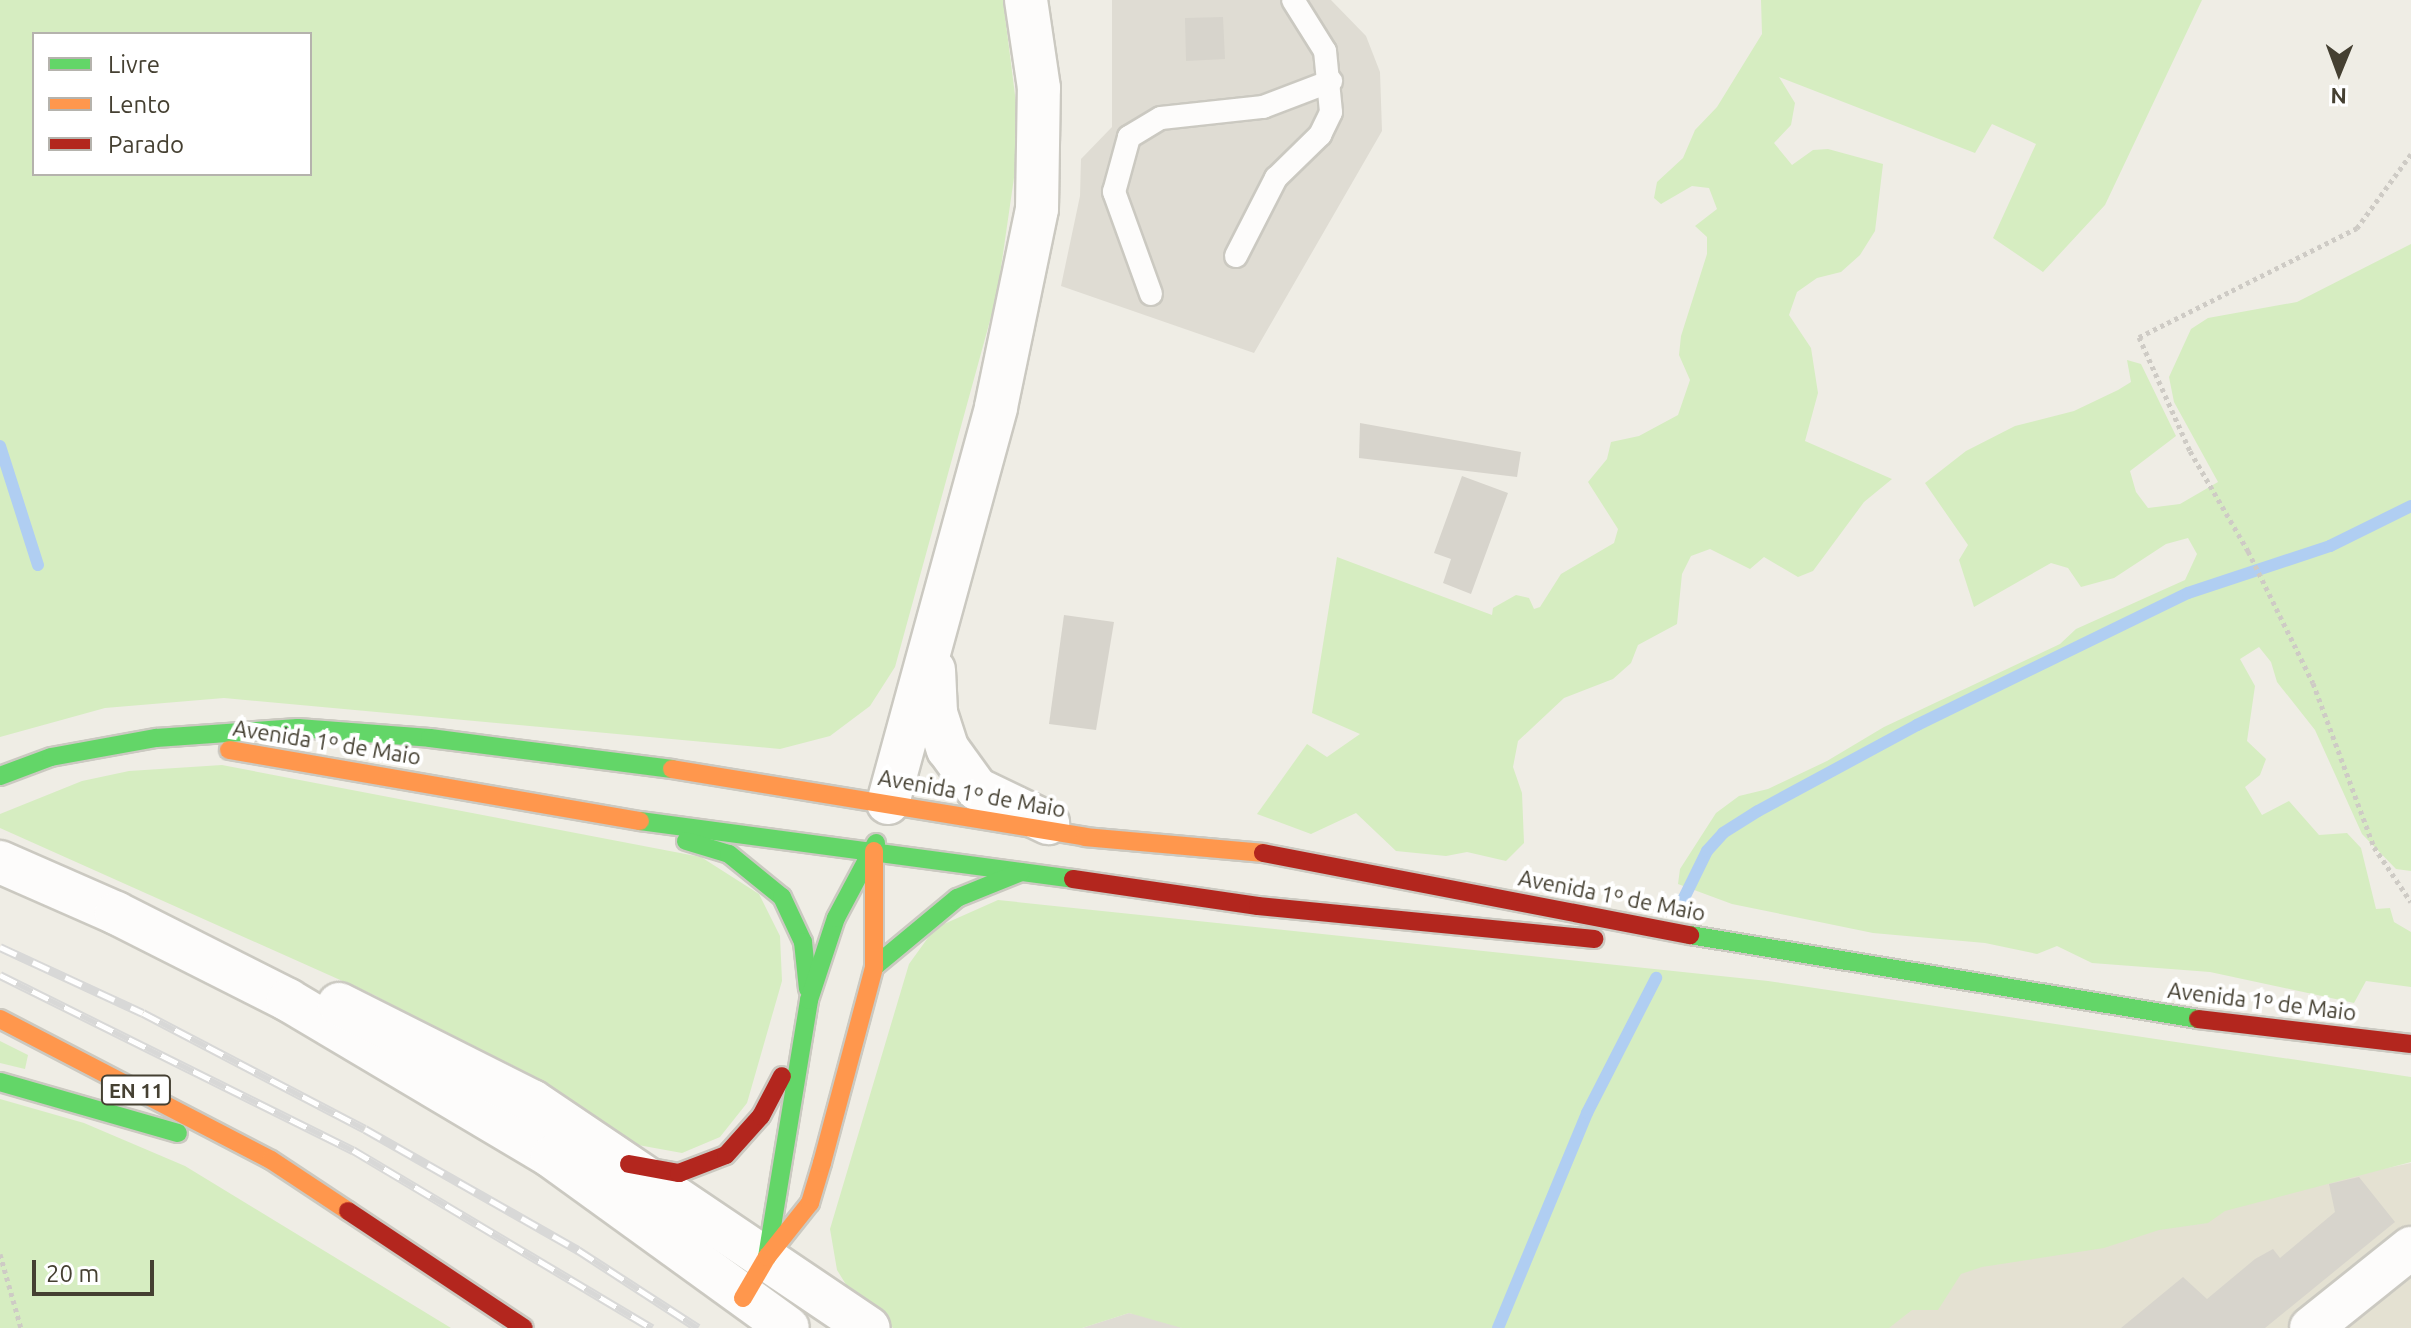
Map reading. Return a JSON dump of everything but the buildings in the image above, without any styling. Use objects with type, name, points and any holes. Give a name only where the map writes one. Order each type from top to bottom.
[{"type":"main road","name":"Avenida 1º de Maio","points":[[0,776],[51,757],[156,738],[298,728],[430,738],[752,779],[1085,837],[1258,852],[1775,951],[2231,1024],[2411,1044]]},
{"type":"main road","name":"Avenida 1º de Maio","points":[[156,738],[614,819],[1471,931],[1775,951]]},
{"type":"main road","points":[[767,1257],[798,1045],[809,1000],[836,918],[874,851],[888,803]]},
{"type":"main road","points":[[614,819],[729,854],[761,875],[782,897],[803,942],[809,1000]]},
{"type":"main road","points":[[743,1298],[767,1257],[810,1203],[874,967],[878,888],[874,851]]},
{"type":"main road","points":[[874,967],[903,938],[957,898],[1022,872]]},
{"type":"main road","name":"EN 11","points":[[0,1019],[271,1160],[524,1328]]},
{"type":"main road","points":[[629,1164],[679,1173],[726,1155],[761,1116],[798,1045]]},
{"type":"main road","name":"EN 11","points":[[0,1082],[271,1160]]},
{"type":"street","points":[[888,803],[996,407],[1037,209],[1039,88],[1026,0]]},
{"type":"street","points":[[932,648],[936,713],[948,749],[977,789],[1020,813],[1085,837]]},
{"type":"street","points":[[0,862],[410,1036],[532,1101],[869,1328]]},
{"type":"street","points":[[116,913],[288,1000],[552,1157],[788,1328]]},
{"type":"street","points":[[2311,1328],[2411,1248]]},
{"type":"lane","points":[[1236,256],[1276,178],[1320,135],[1331,112],[1331,81],[1325,51],[1293,0]]},
{"type":"lane","points":[[1151,294],[1114,192],[1129,137],[1161,118],[1263,107],[1331,81]]},
{"type":"path","points":[[2411,154],[2357,228],[2139,337],[2190,451],[2248,551],[2313,683],[2374,847],[2411,902]]},
{"type":"path","points":[[0,1254],[21,1328]]},
{"type":"shaded area","points":[[1112,0],[1331,0],[1366,36],[1380,72],[1382,131],[1254,353],[1061,286],[1080,196],[1081,159],[1112,127]]},
{"type":"shaded area","points":[[2411,1163],[2411,1328],[1875,1328],[1951,1260]]},
{"type":"shaded area","points":[[1129,1313],[1166,1320],[1182,1328],[1082,1328]]},
{"type":"green space","points":[[0,0],[1003,0],[1016,103],[1016,164],[997,295],[895,667],[870,706],[830,736],[780,749],[224,698],[105,708],[0,737]]},
{"type":"green space","points":[[1761,0],[2202,0],[2105,205],[2043,272],[1993,238],[2036,144],[1992,124],[1975,153],[1779,77],[1795,103],[1791,125],[1774,143],[1792,165],[1813,150],[1828,149],[1883,164],[1875,231],[1860,255],[1841,272],[1817,278],[1797,292],[1789,315],[1811,348],[1818,393],[1805,441],[1892,479],[1864,502],[1813,571],[1798,577],[1764,557],[1750,569],[1710,549],[1691,556],[1682,574],[1677,624],[1638,645],[1631,663],[1613,679],[1564,698],[1518,741],[1513,767],[1522,793],[1524,843],[1506,861],[1467,852],[1446,856],[1396,851],[1356,813],[1311,834],[1257,814],[1307,744],[1327,757],[1360,734],[1312,713],[1337,557],[1492,615],[1493,608],[1516,595],[1529,598],[1534,609],[1540,607],[1561,574],[1614,543],[1618,529],[1588,482],[1607,459],[1611,442],[1639,436],[1678,415],[1690,380],[1679,355],[1681,336],[1707,254],[1707,237],[1695,226],[1717,209],[1709,188],[1692,186],[1661,204],[1654,198],[1657,182],[1683,158],[1695,130],[1717,107],[1762,34]]},
{"type":"green space","points":[[2411,244],[2411,871],[2396,869],[2362,834],[2315,730],[2277,682],[2271,662],[2259,647],[2240,659],[2255,686],[2247,741],[2266,759],[2260,775],[2245,787],[2262,815],[2289,801],[2319,835],[2347,833],[2361,848],[2376,909],[2390,908],[2394,922],[2411,932],[2411,987],[2366,981],[2354,1003],[2210,972],[2092,963],[2057,946],[2037,954],[1985,943],[1873,933],[1732,904],[1678,884],[1680,869],[1716,813],[1739,796],[1768,789],[1827,761],[1884,727],[2060,644],[2076,629],[2185,580],[2197,554],[2188,538],[2166,544],[2114,578],[2081,587],[2068,568],[2051,563],[1974,607],[1959,560],[1968,545],[1925,483],[1966,451],[2015,426],[2074,411],[2118,390],[2131,382],[2127,360],[2141,364],[2176,436],[2130,471],[2136,492],[2148,508],[2180,504],[2218,482],[2174,402],[2169,377],[2191,329],[2208,318],[2297,302]]},
{"type":"green space","points":[[222,765],[701,857],[759,894],[780,936],[782,981],[747,1103],[720,1137],[682,1153],[627,1143],[376,996],[0,828],[0,814],[82,781],[129,771]]},
{"type":"green space","points":[[998,900],[1768,981],[2411,1077],[2411,1162],[2225,1211],[2208,1223],[2159,1230],[2104,1248],[1982,1267],[1961,1274],[1938,1310],[1912,1310],[1889,1328],[1182,1328],[1129,1313],[1082,1328],[893,1328],[850,1291],[837,1270],[830,1229],[909,964],[935,928]]},
{"type":"green space","points":[[0,1041],[28,1055],[25,1069],[0,1063]]},
{"type":"green space","points":[[0,1099],[84,1123],[185,1166],[451,1328],[0,1328]]},
{"type":"waterway","points":[[0,446],[38,565]]},
{"type":"waterway","points":[[1683,900],[1707,851],[1723,833],[1758,811],[1917,725],[2188,593],[2330,546],[2411,506]]},
{"type":"waterway","points":[[1498,1328],[1587,1113],[1656,978]]},
{"type":"railway","points":[[0,947],[143,1013],[365,1129],[578,1250],[698,1328]]},
{"type":"railway","points":[[0,975],[353,1150],[652,1328]]},
{"type":"traffic: fast","points":[[0,776],[51,757],[156,738],[298,728],[430,738],[672,769]]},
{"type":"traffic: fast","points":[[640,821],[1073,879]]},
{"type":"traffic: fast","points":[[686,841],[729,854],[782,897],[803,942],[808,989]]},
{"type":"traffic: fast","points":[[767,1257],[809,1000],[836,918],[876,843]]},
{"type":"traffic: fast","points":[[874,967],[957,898],[1021,872]]},
{"type":"traffic: fast","points":[[1690,935],[2198,1019]]},
{"type":"traffic: fast","points":[[0,1082],[178,1133]]},
{"type":"traffic: slow","points":[[229,750],[640,821]]},
{"type":"traffic: slow","points":[[672,769],[1085,837],[1263,853]]},
{"type":"traffic: slow","points":[[743,1298],[767,1257],[810,1203],[822,1163],[874,967],[874,851]]},
{"type":"traffic: slow","points":[[0,1019],[271,1160],[348,1211]]},
{"type":"traffic: jam","points":[[1263,853],[1690,935]]},
{"type":"traffic: jam","points":[[1073,879],[1258,906],[1594,939]]},
{"type":"traffic: jam","points":[[2198,1019],[2411,1044]]},
{"type":"traffic: jam","points":[[629,1164],[679,1173],[726,1155],[761,1116],[782,1076]]},
{"type":"traffic: jam","points":[[348,1211],[524,1328]]}]
